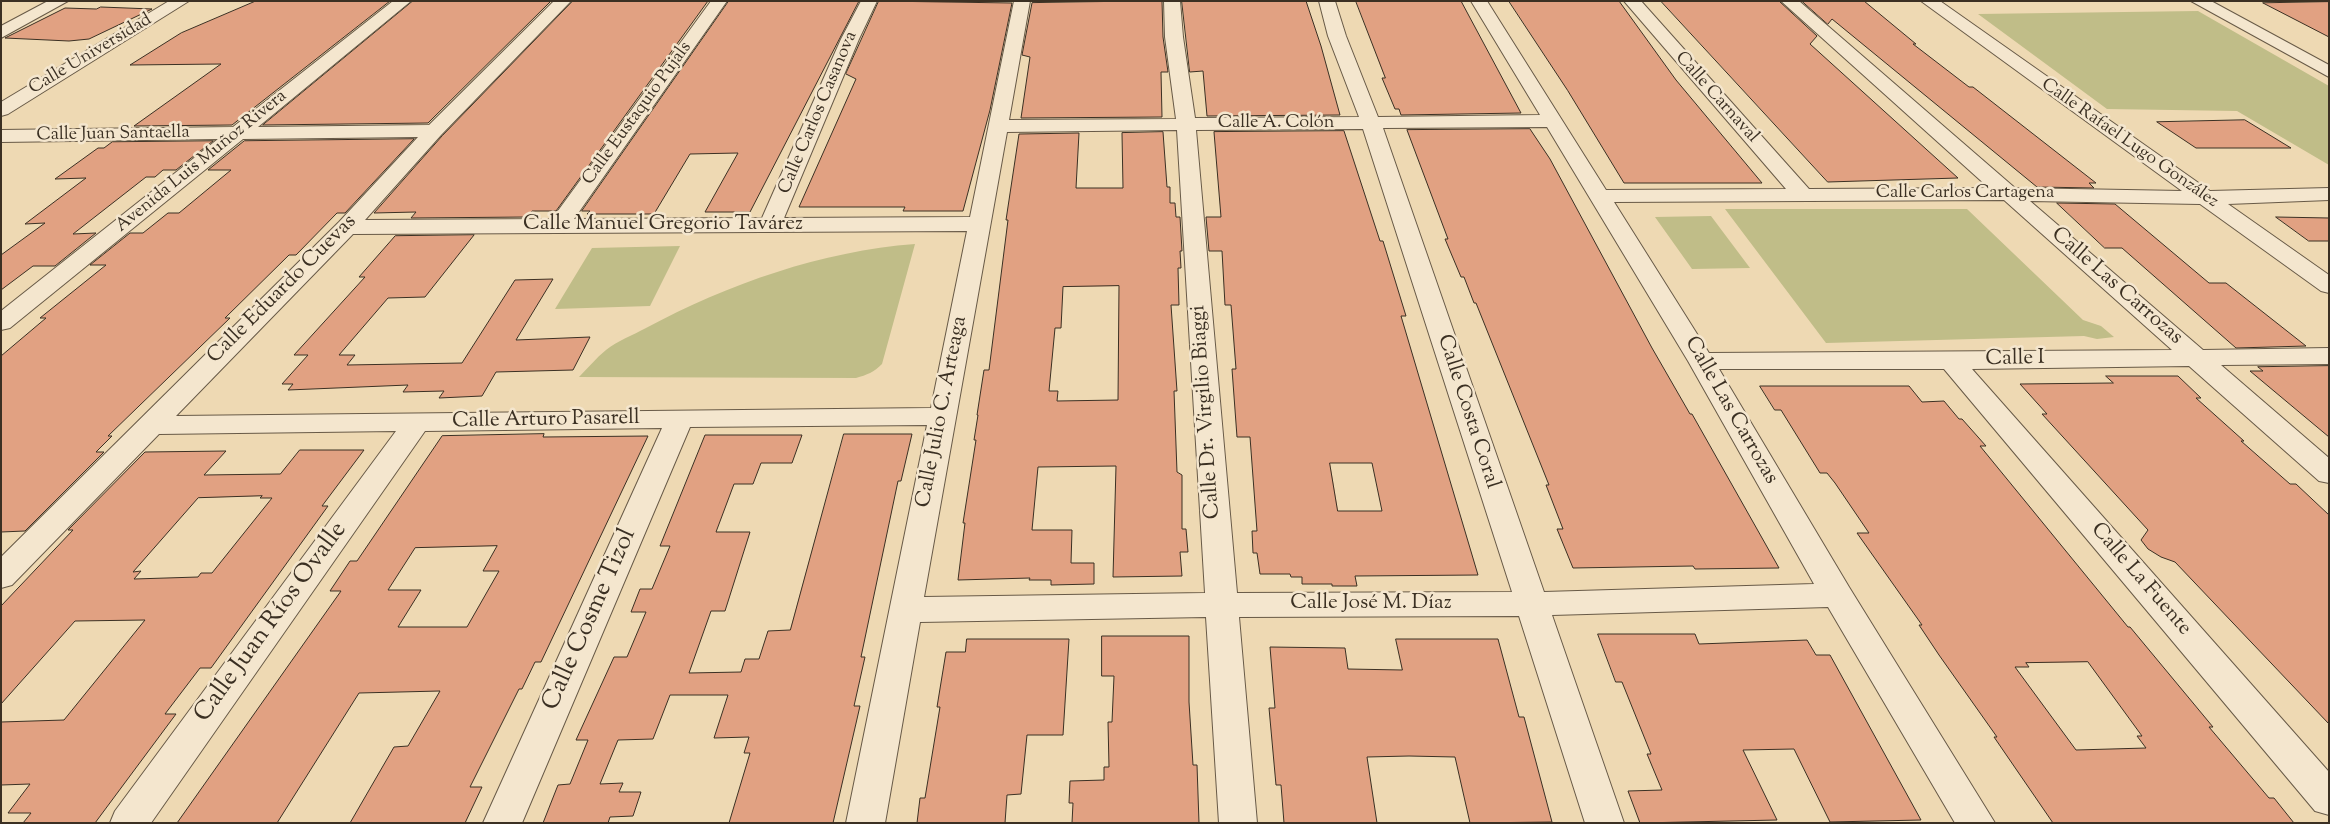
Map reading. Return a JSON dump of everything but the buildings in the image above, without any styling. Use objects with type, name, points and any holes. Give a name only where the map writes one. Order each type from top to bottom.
[{"type":"street","points":[[1,33],[60,1]]},
{"type":"street","name":"Calle Universidad","points":[[1,110],[181,1]]},
{"type":"street","name":"Avenida Luis Muñoz Rivera","points":[[1,323],[403,1]]},
{"type":"street","name":"Calle Eduardo Cuevas","points":[[1,577],[347,227],[434,131],[564,1]]},
{"type":"street","name":"Calle Eustaquio Pujals","points":[[558,226],[719,1]]},
{"type":"street","name":"Calle Carlos Casanova","points":[[770,225],[846,48],[869,1]]},
{"type":"street","name":"Calle Julio C. Arteaga","points":[[864,823],[1022,1]]},
{"type":"street","name":"Calle Dr. Virgilio Biaggi","points":[[1172,1],[1174,37],[1186,124],[1238,823]]},
{"type":"street","name":"Calle Costa Coral","points":[[1327,1],[1338,36],[1371,123],[1605,823]]},
{"type":"street","name":"Calle Las Carrozas","points":[[1479,1],[1701,361],[1837,595],[1976,823]]},
{"type":"street","name":"Calle Carnaval","points":[[1632,1],[1802,194]]},
{"type":"street","name":"Calle Las Carrozas","points":[[1789,1],[2329,474]]},
{"type":"street","name":"Calle Rafael Lugo González","points":[[1929,1],[2329,286]]},
{"type":"street","points":[[2199,1],[2329,72]]},
{"type":"street","name":"Calle A. Colón","points":[[998,126],[1553,121]]},
{"type":"street","name":"Calle Juan Santaella","points":[[1,136],[434,131]]},
{"type":"street","name":"Calle Carlos Cartagena","points":[[1601,196],[2010,194],[2205,198],[2329,194]]},
{"type":"street","name":"Calle Manuel Gregorio Tavárez","points":[[347,227],[558,226],[584,233],[770,225],[979,224]]},
{"type":"street","name":"Calle I","points":[[1701,361],[1950,361],[2329,356]]},
{"type":"street","name":"Calle La Fuente","points":[[1950,361],[2329,799]]},
{"type":"street","name":"Calle Arturo Pasarell","points":[[150,425],[942,416]]},
{"type":"street","name":"Calle Cosme Tizol","points":[[502,823],[680,418]]},
{"type":"street","name":"Calle Juan Ríos Ovalle","points":[[129,823],[416,423]]},
{"type":"street","name":"Calle José M. Díaz","points":[[905,610],[1222,605],[1531,604],[1837,595]]},
{"type":"shaded area","points":[[2198,11],[2329,86],[2329,165],[2237,111],[2107,109],[1978,14]]},
{"type":"shaded area","points":[[1725,209],[1967,209],[2083,320],[2101,326],[2114,337],[2097,339],[2084,336],[1826,343]]},
{"type":"shaded area","points":[[1711,216],[1750,268],[1692,269],[1655,217]]},
{"type":"shaded area","points":[[915,244],[882,364],[867,374],[856,378],[579,377],[602,353],[615,344],[710,297],[776,272],[811,262],[845,254]]},
{"type":"shaded area","points":[[680,246],[650,306],[555,309],[592,248]]}]
